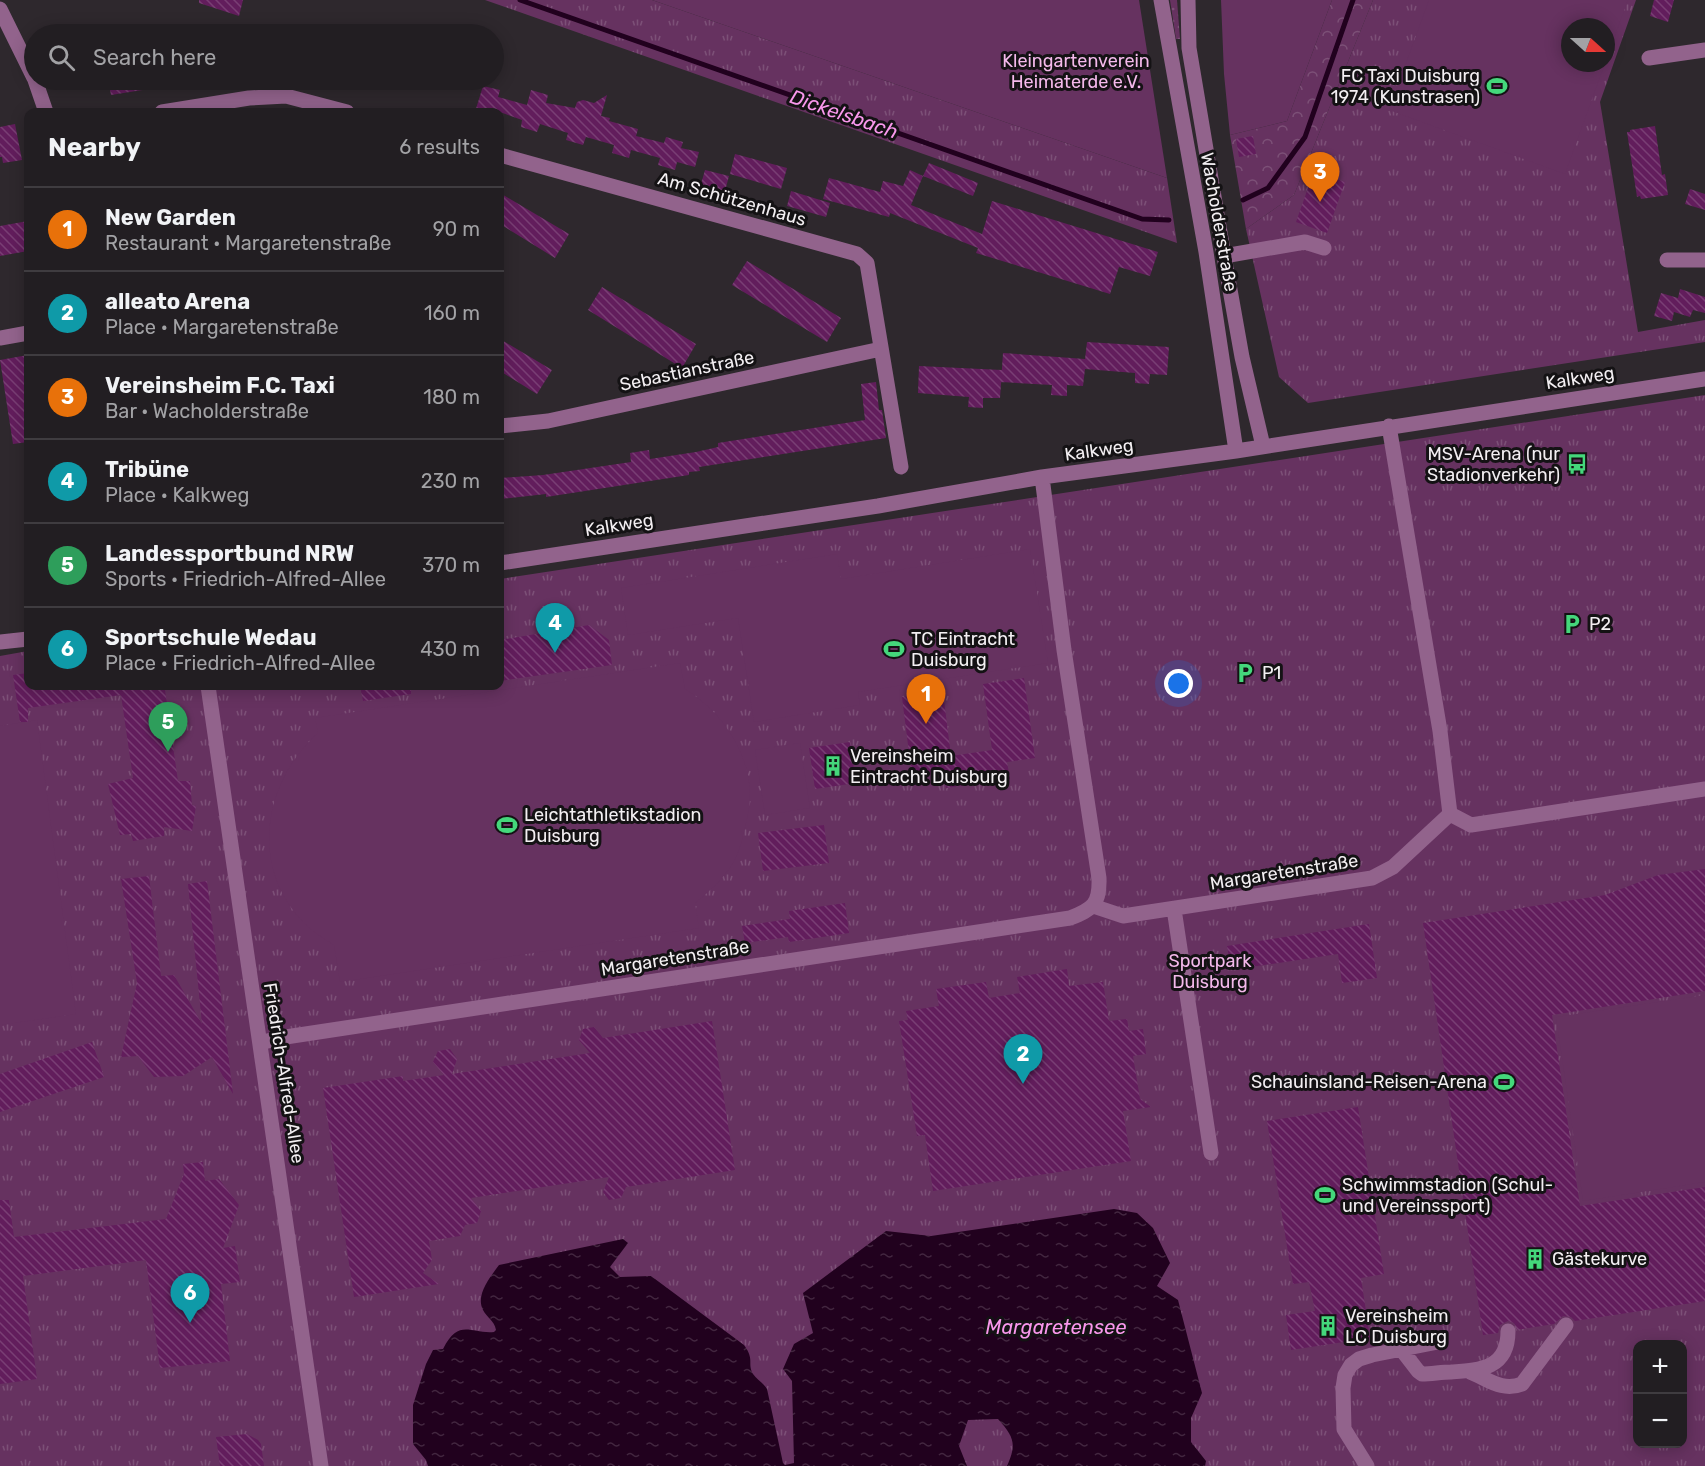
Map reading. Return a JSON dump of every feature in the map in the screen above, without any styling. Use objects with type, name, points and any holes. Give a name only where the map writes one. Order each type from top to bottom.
[{"type":"street","name":"Wacholderstraße","points":[[1161,0],[1208,264],[1236,451]]},
{"type":"street","name":"Wacholderstraße","points":[[1188,0],[1189,48],[1242,357],[1263,447]]},
{"type":"street","points":[[0,10],[24,57]]},
{"type":"street","points":[[1649,58],[1705,50]]},
{"type":"street","points":[[39,90],[45,108]]},
{"type":"street","points":[[187,108],[249,98],[286,96],[332,108]]},
{"type":"street","name":"Am Schützenhaus","points":[[504,156],[857,254],[867,263],[901,467]]},
{"type":"street","points":[[1224,256],[1305,242],[1324,248]]},
{"type":"street","points":[[1667,260],[1705,260]]},
{"type":"street","points":[[0,338],[24,334]]},
{"type":"street","name":"Sebastianstraße","points":[[504,426],[548,421],[881,349]]},
{"type":"street","name":"Kalkweg","points":[[504,562],[878,506],[1042,477],[1236,451],[1705,379]]},
{"type":"street","points":[[1389,426],[1440,731],[1450,814],[1471,825],[1705,789]]},
{"type":"street","points":[[1042,477],[1062,638],[1099,878],[1100,893],[1093,906]]},
{"type":"street","points":[[0,642],[24,639]]},
{"type":"street","name":"Friedrich-Alfred-Allee","points":[[209,690],[321,1466]]},
{"type":"street","name":"Margaretenstraße","points":[[260,1043],[279,1038],[1070,918],[1084,913],[1093,906],[1123,916],[1372,878],[1393,867],[1450,814]]},
{"type":"street","points":[[1174,909],[1211,1152]]},
{"type":"street","points":[[1470,1372],[1501,1387],[1515,1387],[1522,1384],[1566,1325]]},
{"type":"street","points":[[1401,1349],[1422,1374],[1470,1372],[1485,1369],[1498,1359],[1507,1344],[1508,1331]]},
{"type":"street","points":[[1367,1466],[1344,1429],[1345,1375],[1351,1365],[1359,1359],[1438,1342]]},
{"type":"green space","points":[[485,0],[652,0],[1167,178],[1177,243]]},
{"type":"green space","name":"Kleingartenverein Heimaterde e.V.","points":[[652,0],[1139,0],[1167,178]]},
{"type":"green space","points":[[1170,0],[1177,0],[1180,39],[1176,39]]},
{"type":"green space","points":[[1221,0],[1332,0],[1287,121],[1230,135],[1224,74]]},
{"type":"green space","points":[[1332,0],[1373,0],[1294,195],[1246,229],[1230,135],[1287,121]]},
{"type":"green space","points":[[1373,0],[1636,0],[1615,60],[1615,18],[1561,18],[1561,72],[1611,72],[1600,102],[1638,332],[1705,320],[1705,342],[1308,403],[1279,377],[1246,229],[1294,195]]},
{"type":"green space","name":"FC Taxi Duisburg 1974 (Kunstrasen)","points":[[1429,0],[1628,0],[1615,35],[1615,18],[1561,18],[1561,72],[1602,72],[1565,174],[1389,110]]},
{"type":"green space","name":"Sportpark Duisburg","points":[[1705,395],[1705,1466],[0,1466],[0,656],[24,652],[24,690],[504,690],[504,578]]},
{"type":"green space","name":"TC Eintracht Duisburg","points":[[1030,549],[1048,663],[858,692],[860,705],[754,722],[738,618],[628,635],[621,588],[837,554],[841,579]]},
{"type":"green space","name":"Leichtathletikstadion Duisburg","points":[[680,663],[685,689],[710,709],[731,734],[745,764],[749,780],[749,810],[739,849],[721,880],[695,903],[699,928],[340,982],[334,945],[307,926],[287,901],[275,877],[270,851],[270,825],[275,800],[285,775],[299,753],[318,733],[315,718]]},
{"type":"green space","points":[[37,720],[76,1014],[0,1025],[0,726]]},
{"type":"green space","points":[[800,743],[810,808],[765,815],[755,750]]},
{"type":"green space","points":[[1705,995],[1705,1182],[1583,1201],[1556,1017]]},
{"type":"water","name":"Margaretensee","points":[[1114,1209],[1137,1213],[1153,1228],[1170,1263],[1157,1286],[1178,1300],[1202,1393],[1191,1418],[1191,1442],[1206,1461],[1205,1466],[1007,1466],[1013,1446],[1011,1436],[998,1419],[968,1420],[959,1446],[967,1466],[428,1466],[413,1444],[413,1405],[433,1350],[443,1349],[449,1339],[460,1331],[494,1332],[496,1330],[483,1310],[481,1298],[485,1286],[499,1265],[623,1239],[628,1243],[610,1267],[620,1277],[651,1276],[744,1345],[749,1354],[753,1374],[767,1389],[785,1465],[794,1463],[792,1381],[783,1369],[794,1344],[813,1333],[803,1293],[886,1231],[931,1236]]},
{"type":"building","points":[[199,0],[243,0],[239,16],[199,3]]},
{"type":"building","points":[[1654,0],[1674,0],[1668,22],[1650,16]]},
{"type":"building","points":[[110,90],[142,90],[111,95]]},
{"type":"building","points":[[482,90],[500,90],[498,97],[527,105],[531,90],[548,95],[546,103],[575,108],[577,102],[583,100],[594,103],[607,95],[601,116],[610,118],[609,121],[638,129],[636,136],[664,143],[666,137],[683,142],[681,148],[699,152],[695,167],[677,162],[675,170],[658,165],[660,158],[631,150],[629,158],[612,153],[614,145],[586,137],[583,145],[566,140],[568,133],[540,124],[537,132],[521,127],[522,120],[504,113],[504,108],[476,108]]},
{"type":"building","points":[[15,124],[22,160],[3,163],[0,157],[0,127]]},
{"type":"building","points":[[1655,126],[1662,175],[1665,174],[1668,195],[1641,199],[1640,196],[1637,197],[1627,132]]},
{"type":"building","points":[[1253,136],[1256,154],[1239,157],[1236,139]]},
{"type":"building","points":[[735,154],[787,168],[781,189],[730,174]]},
{"type":"building","points":[[929,163],[978,183],[973,196],[923,176]]},
{"type":"building","points":[[705,170],[729,176],[725,191],[701,184]]},
{"type":"building","points":[[910,170],[923,176],[911,205],[982,234],[992,201],[1158,252],[1150,276],[1119,267],[1110,294],[976,253],[978,248],[890,213],[889,217],[823,199],[829,178],[880,192],[883,181],[903,186]]},
{"type":"building","points":[[1314,171],[1345,182],[1327,233],[1296,222]]},
{"type":"building","points":[[1690,189],[1705,194],[1705,210],[1685,204]]},
{"type":"building","points":[[791,191],[830,203],[826,217],[787,206]]},
{"type":"building","points":[[504,195],[569,234],[555,258],[504,226]]},
{"type":"building","points":[[24,222],[24,252],[0,256],[0,226]]},
{"type":"building","points":[[747,261],[841,318],[827,342],[732,285]]},
{"type":"building","points":[[602,287],[696,344],[682,368],[588,310]]},
{"type":"building","points":[[1680,289],[1705,297],[1705,313],[1693,310],[1690,317],[1674,312],[1672,321],[1654,316],[1661,293],[1678,298]]},
{"type":"building","points":[[504,341],[552,370],[537,394],[504,373]]},
{"type":"building","points":[[1087,342],[1169,347],[1167,375],[1150,374],[1149,384],[1135,383],[1135,373],[1085,369],[1083,386],[1067,385],[1067,396],[1051,395],[1052,385],[1001,382],[1003,353],[1085,359]]},
{"type":"building","points":[[24,356],[24,443],[13,444],[0,360]]},
{"type":"building","points":[[919,366],[1002,370],[1000,398],[983,398],[983,408],[968,407],[969,397],[918,393]]},
{"type":"building","points":[[876,382],[879,410],[882,410],[886,438],[699,467],[700,471],[689,472],[689,475],[546,497],[546,494],[504,499],[504,478],[543,475],[631,462],[630,453],[649,450],[650,459],[696,452],[718,447],[718,443],[865,420],[861,384]]},
{"type":"building","points":[[589,625],[609,640],[612,665],[504,680],[504,639]]},
{"type":"building","points":[[24,674],[24,690],[165,690],[178,781],[190,781],[192,805],[196,806],[192,831],[164,827],[164,836],[133,841],[131,834],[120,835],[108,784],[133,778],[121,695],[28,708],[28,722],[20,722],[13,675]]},
{"type":"building","points":[[1024,678],[1035,758],[1007,762],[1010,779],[946,788],[944,773],[912,777],[902,697],[943,692],[951,756],[992,750],[983,684]]},
{"type":"building","points":[[361,690],[411,690],[411,694],[363,701]]},
{"type":"building","name":"Vereinsheim Eintracht Duisburg","points":[[850,742],[856,783],[815,789],[809,748]]},
{"type":"building","points":[[824,825],[829,863],[763,871],[758,833]]},
{"type":"building","name":"Schauinsland-Reisen-Arena","points":[[1705,869],[1705,991],[1552,1015],[1580,1206],[1705,1187],[1705,1301],[1575,1321],[1571,1317],[1563,1316],[1554,1324],[1517,1330],[1514,1323],[1508,1321],[1500,1325],[1498,1333],[1483,1335],[1423,923],[1605,895],[1658,875]]},
{"type":"building","points":[[149,876],[161,976],[174,975],[202,1024],[188,884],[207,881],[233,1094],[212,1057],[183,1076],[154,1077],[138,1056],[121,1057],[137,983],[121,879]]},
{"type":"building","points":[[845,903],[849,933],[789,942],[788,937],[745,943],[742,926],[790,919],[789,911]]},
{"type":"building","points":[[1369,924],[1377,978],[1342,983],[1338,954],[1231,970],[1227,946]]},
{"type":"building","points":[[1067,969],[1069,986],[1103,982],[1109,1021],[1127,1019],[1129,1031],[1143,1029],[1146,1054],[1133,1056],[1140,1099],[1151,1107],[1123,1111],[1131,1161],[933,1191],[925,1135],[917,1136],[899,1021],[908,1020],[906,1011],[939,1006],[936,989],[986,982],[989,998],[1020,993],[1017,977]]},
{"type":"building","points":[[712,1021],[735,1170],[626,1187],[621,1198],[609,1200],[603,1192],[609,1177],[471,1198],[481,1211],[477,1223],[465,1225],[460,1236],[429,1241],[432,1260],[423,1273],[439,1284],[354,1297],[323,1088],[403,1076],[403,1081],[444,1075],[433,1062],[438,1051],[450,1049],[457,1059],[452,1074],[590,1053],[579,1040],[583,1029],[594,1027],[603,1038]]},
{"type":"building","points":[[92,1042],[104,1077],[0,1112],[0,1074]]},
{"type":"building","name":"Schwimmstadion (Schul- und Vereinssport)","points":[[1358,1107],[1384,1274],[1361,1278],[1370,1338],[1291,1350],[1286,1315],[1315,1311],[1309,1282],[1293,1284],[1267,1121]]},
{"type":"building","points":[[203,1162],[205,1181],[219,1179],[239,1205],[223,1248],[235,1246],[240,1282],[221,1284],[230,1361],[160,1368],[146,1260],[23,1276],[37,1379],[0,1384],[0,1200],[9,1200],[14,1237],[166,1219],[184,1174],[183,1164]]},
{"type":"building","points":[[247,1434],[261,1444],[264,1466],[220,1466],[216,1437]]},
{"type":"waterway","name":"Dickelsbach","points":[[520,0],[1142,219],[1169,220]]},
{"type":"waterway","name":"Dickelsbach","points":[[1243,200],[1268,188],[1305,137],[1353,0]]},
{"type":"place","name":"FC Taxi Duisburg 1974 (Kunstrasen)","points":[[1497,86]]},
{"type":"place","name":"Vereinsheim F.C. Taxi","points":[[1320,202]]},
{"type":"place","name":"MSV-Arena (nur Stadionverkehr)","points":[[1577,464]]},
{"type":"place","name":"P2","points":[[1572,624]]},
{"type":"place","name":"TC Eintracht Duisburg","points":[[894,649]]},
{"type":"place","name":"Tribüne","points":[[555,653]]},
{"type":"place","name":"P1","points":[[1245,673]]},
{"type":"place","name":"New Garden","points":[[926,724]]},
{"type":"place","name":"Landessportbund NRW","points":[[168,752]]},
{"type":"place","name":"Vereinsheim Eintracht Duisburg","points":[[833,766]]},
{"type":"place","name":"Leichtathletikstadion Duisburg","points":[[507,825]]},
{"type":"place","name":"Schauinsland-Reisen-Arena","points":[[1504,1082]]},
{"type":"place","name":"alleato Arena","points":[[1023,1084]]},
{"type":"place","name":"Schwimmstadion (Schul- und Vereinssport)","points":[[1325,1195]]},
{"type":"place","name":"Gästekurve","points":[[1535,1259]]},
{"type":"place","name":"Sportschule Wedau","points":[[190,1323]]},
{"type":"place","name":"Vereinsheim LC Duisburg","points":[[1328,1326]]}]
